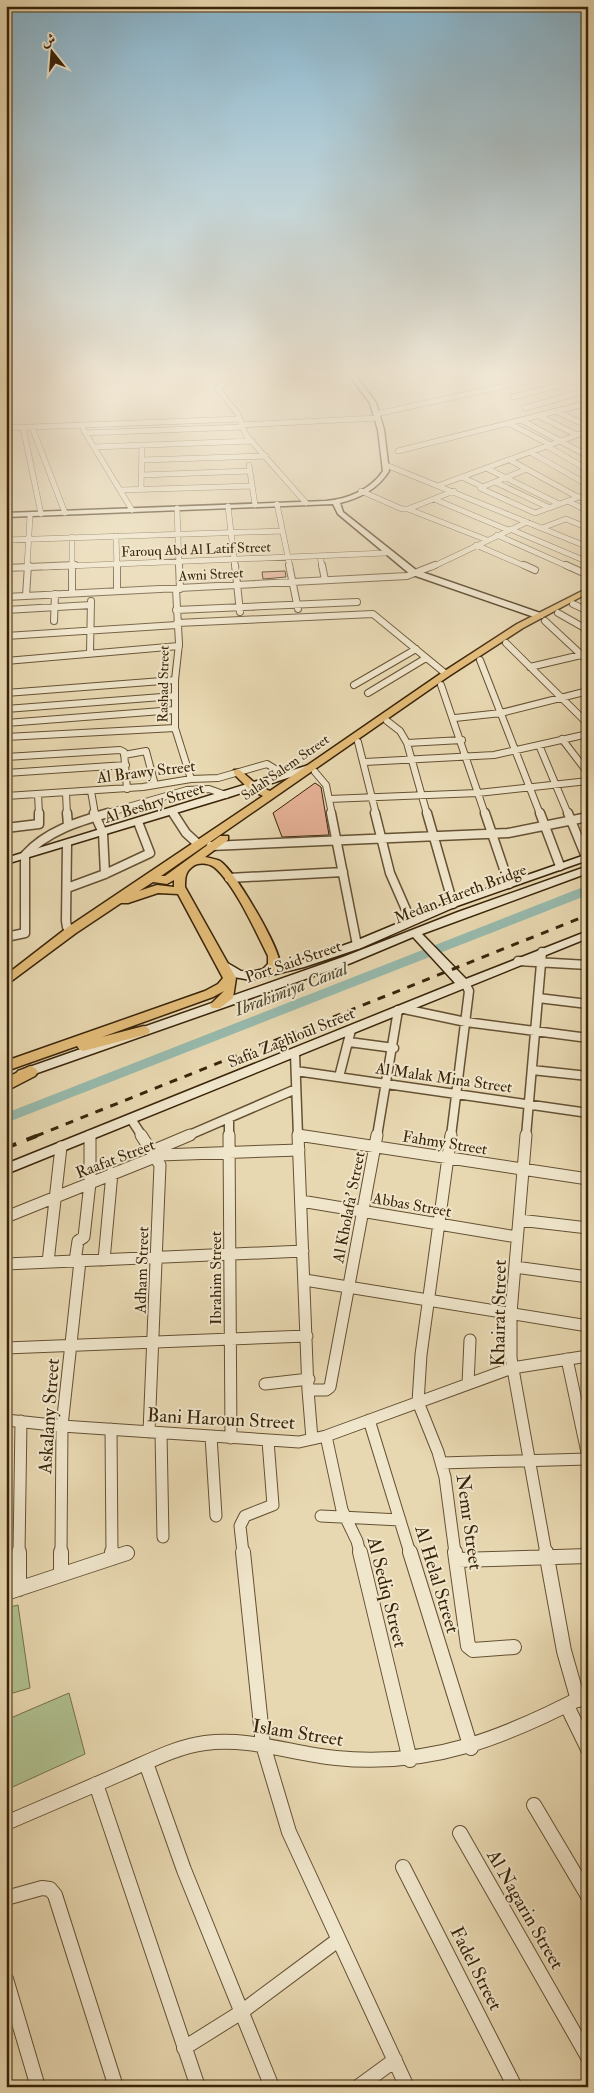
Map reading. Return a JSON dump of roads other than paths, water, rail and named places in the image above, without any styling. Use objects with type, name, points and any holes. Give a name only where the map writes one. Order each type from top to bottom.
[{"type":"highway","points":[[6,1085],[30,1072]]},
{"type":"main road","name":"Salah Salem Street","points":[[154,876],[158,880],[167,880],[312,770],[446,674],[540,619],[587,595]]},
{"type":"main road","name":"Salah Salem Street","points":[[6,981],[72,930],[269,796],[358,742],[441,684],[540,619],[558,613],[587,595]]},
{"type":"main road","points":[[237,772],[252,787],[269,796]]},
{"type":"main road","points":[[216,1005],[226,999],[231,991],[230,978],[182,891],[179,878],[186,865],[195,861],[211,861],[219,865],[229,878],[274,956],[274,965],[266,972]]},
{"type":"main road","points":[[110,904],[157,889],[182,891]]},
{"type":"main road","points":[[6,1066],[209,994],[222,987],[230,978]]},
{"type":"main road","points":[[48,1051],[97,1043],[144,1031]]},
{"type":"street","points":[[32,473],[41,514]]},
{"type":"street","points":[[50,473],[65,513]]},
{"type":"street","points":[[110,473],[132,510]]},
{"type":"street","points":[[141,490],[141,475],[204,473]]},
{"type":"street","points":[[250,473],[256,504]]},
{"type":"street","points":[[280,473],[306,503]]},
{"type":"street","points":[[6,517],[256,504],[336,502],[378,482],[385,473]]},
{"type":"street","points":[[406,473],[588,547]]},
{"type":"street","points":[[440,486],[474,473]]},
{"type":"street","points":[[495,473],[559,504]]},
{"type":"street","points":[[462,477],[483,487],[518,473]]},
{"type":"street","points":[[534,473],[588,500]]},
{"type":"street","points":[[566,473],[588,485]]},
{"type":"street","points":[[495,482],[550,508]]},
{"type":"street","points":[[120,490],[252,486]]},
{"type":"street","points":[[483,487],[480,488],[533,512],[579,497]]},
{"type":"street","points":[[361,491],[487,540]]},
{"type":"street","points":[[408,509],[454,491]]},
{"type":"street","points":[[434,499],[588,562]]},
{"type":"street","points":[[568,501],[588,511]]},
{"type":"street","points":[[336,502],[340,513]]},
{"type":"street","points":[[321,503],[340,513],[386,553],[416,574],[470,592],[540,619],[588,661]]},
{"type":"street","points":[[277,504],[300,617]]},
{"type":"street","points":[[228,506],[241,620]]},
{"type":"street","name":"Rashad Street","points":[[178,508],[180,561],[176,610],[179,646],[175,680],[175,728],[191,778]]},
{"type":"street","points":[[6,517],[41,514]]},
{"type":"street","points":[[26,596],[30,516]]},
{"type":"street","points":[[542,528],[566,519],[588,528]]},
{"type":"street","points":[[416,574],[526,522]]},
{"type":"street","points":[[6,540],[282,531]]},
{"type":"street","points":[[497,535],[588,575]]},
{"type":"street","points":[[116,536],[117,591]]},
{"type":"street","points":[[72,537],[72,594]]},
{"type":"street","points":[[476,545],[534,570]]},
{"type":"street","name":"Farouq Abd Al Latif Street","points":[[6,568],[386,553]]},
{"type":"street","points":[[320,556],[325,580]]},
{"type":"street","name":"Awni Street","points":[[6,597],[178,589],[416,574]]},
{"type":"street","points":[[90,653],[92,592]]},
{"type":"street","points":[[54,621],[55,594]]},
{"type":"street","points":[[176,610],[357,602]]},
{"type":"street","points":[[573,604],[588,611]]},
{"type":"street","points":[[6,610],[91,605]]},
{"type":"street","points":[[558,613],[588,630]]},
{"type":"street","points":[[6,636],[241,620],[373,614],[446,674]]},
{"type":"street","points":[[506,643],[588,724]]},
{"type":"street","points":[[6,661],[179,646]]},
{"type":"street","points":[[354,684],[416,649]]},
{"type":"street","points":[[530,667],[582,655]]},
{"type":"street","points":[[368,693],[426,658]]},
{"type":"street","points":[[480,660],[560,866]]},
{"type":"street","points":[[6,693],[175,680]]},
{"type":"street","points":[[441,684],[455,718],[490,834],[509,884]]},
{"type":"street","points":[[455,718],[501,713],[588,691]]},
{"type":"street","points":[[6,709],[175,696]]},
{"type":"street","points":[[71,704],[71,734]]},
{"type":"street","points":[[6,723],[175,710]]},
{"type":"street","points":[[115,715],[115,731]]},
{"type":"street","points":[[388,721],[400,731],[407,743],[453,904]]},
{"type":"street","points":[[6,737],[175,728]]},
{"type":"street","points":[[365,762],[467,757],[515,752],[588,734]]},
{"type":"street","points":[[407,743],[462,740]]},
{"type":"street","points":[[562,740],[588,773]]},
{"type":"street","points":[[358,742],[365,762],[393,881],[411,921]]},
{"type":"street","points":[[539,745],[587,858]]},
{"type":"street","points":[[6,757],[118,750],[123,752],[124,755],[127,789]]},
{"type":"street","points":[[124,755],[146,751],[155,785]]},
{"type":"street","name":"Al Brawy Street","points":[[6,796],[127,789],[191,778],[218,778],[268,764],[285,775]]},
{"type":"street","points":[[6,773],[126,766]]},
{"type":"street","points":[[312,770],[326,785],[357,945]]},
{"type":"street","name":"Al Beshry Street","points":[[6,861],[226,796],[285,775],[312,770]]},
{"type":"street","points":[[329,799],[478,793],[529,789],[588,781]]},
{"type":"street","points":[[6,937],[25,932],[26,855],[40,839],[68,825],[187,790],[209,789],[226,796]]},
{"type":"street","points":[[91,791],[95,817],[103,833],[105,874]]},
{"type":"street","points":[[66,793],[68,825]]},
{"type":"street","points":[[6,828],[39,824],[38,794]]},
{"type":"street","points":[[172,812],[186,833],[198,844]]},
{"type":"street","points":[[211,846],[490,834],[544,827],[588,817]]},
{"type":"street","points":[[66,888],[105,874],[150,853],[138,822]]},
{"type":"street","points":[[67,844],[66,921],[67,927],[72,930]]},
{"type":"street","name":"Port Said Street","points":[[224,965],[232,972],[244,975],[266,972],[322,957],[357,945],[453,904],[587,858]]},
{"type":"street","name":"Medan Hareth Bridge","points":[[347,960],[373,944],[587,858]]},
{"type":"street","name":"Port Said Street","points":[[6,1079],[347,960],[415,932],[588,869]]},
{"type":"street","points":[[229,878],[343,872]]},
{"type":"street","points":[[415,932],[459,980],[465,984],[469,991],[420,1355],[418,1402]]},
{"type":"street","name":"Safia Zaghloul Street","points":[[6,1169],[518,961],[542,957],[588,934]]},
{"type":"street","points":[[542,957],[588,965]]},
{"type":"street","name":"Khairat Street","points":[[542,957],[511,1313],[512,1368],[564,1651],[588,1749]]},
{"type":"street","points":[[266,972],[261,980],[267,985],[276,984]]},
{"type":"street","points":[[538,998],[588,1004]]},
{"type":"street","points":[[401,1009],[466,1022],[588,1038]]},
{"type":"street","name":"Al Kholafa' Street","points":[[308,1385],[326,1390],[330,1387],[401,1009]]},
{"type":"street","points":[[340,1077],[351,1030]]},
{"type":"street","points":[[349,1042],[394,1048]]},
{"type":"street","points":[[295,1053],[308,1385],[312,1439]]},
{"type":"street","points":[[532,1070],[588,1076]]},
{"type":"street","name":"Al Malak Mina Street","points":[[296,1071],[588,1112]]},
{"type":"street","points":[[154,1154],[229,1118],[296,1089]]},
{"type":"street","name":"Ibrahim Street","points":[[229,1118],[231,1438]]},
{"type":"street","name":"Adham Street","points":[[131,1119],[160,1165],[153,1342],[155,1432],[163,1537]]},
{"type":"street","name":"Fahmy Street","points":[[298,1134],[588,1179]]},
{"type":"street","name":"Askalany Street","points":[[61,1574],[62,1426],[71,1346],[78,1242],[84,1237],[90,1182],[90,1136]]},
{"type":"street","points":[[48,1262],[61,1147]]},
{"type":"street","name":"Raafat Street","points":[[6,1217],[154,1154],[299,1150]]},
{"type":"street","points":[[104,1260],[112,1173]]},
{"type":"street","name":"Abbas Street","points":[[301,1200],[518,1237]]},
{"type":"street","points":[[519,1220],[588,1228]]},
{"type":"street","points":[[6,1264],[304,1251]]},
{"type":"street","points":[[515,1267],[588,1277]]},
{"type":"street","points":[[305,1280],[428,1298],[588,1326]]},
{"type":"street","points":[[6,1348],[307,1336]]},
{"type":"street","points":[[468,1384],[470,1340]]},
{"type":"street","name":"Bani Haroun Street","points":[[6,1420],[62,1426],[299,1442],[326,1436],[512,1368],[588,1356]]},
{"type":"street","points":[[442,1463],[530,1462],[588,1458],[567,1359]]},
{"type":"street","points":[[265,1384],[308,1385]]},
{"type":"street","name":"Nemr Street","points":[[418,1402],[442,1463],[468,1646],[473,1650],[514,1647]]},
{"type":"street","name":"Al Helal Street","points":[[369,1420],[471,1748]]},
{"type":"street","points":[[19,1589],[21,1421]]},
{"type":"street","points":[[110,1429],[112,1558]]},
{"type":"street","points":[[211,1436],[216,1516]]},
{"type":"street","name":"Al Sediq Street","points":[[326,1436],[344,1518],[356,1541],[410,1760]]},
{"type":"street","points":[[268,1441],[273,1505],[245,1516],[240,1526],[263,1745],[289,1832],[407,2087]]},
{"type":"street","points":[[321,1516],[400,1520]]},
{"type":"street","points":[[6,1593],[127,1553]]},
{"type":"street","points":[[457,1560],[588,1556]]},
{"type":"street","name":"Islam Street","points":[[6,1823],[175,1750],[205,1743],[235,1742],[263,1745],[338,1758],[410,1760],[471,1748],[577,1700]]},
{"type":"street","points":[[146,1762],[184,1870],[240,2013],[272,2087]]},
{"type":"street","points":[[96,1784],[198,2087]]},
{"type":"street","points":[[534,1804],[588,1896]]},
{"type":"street","name":"Al Nagarin Street","points":[[460,1833],[588,2058]]},
{"type":"street","name":"Fadel Street","points":[[403,1866],[515,2087]]},
{"type":"street","points":[[6,1898],[42,1888],[50,1889],[55,1895],[116,2087]]},
{"type":"street","points":[[184,2048],[240,2013],[338,1940]]},
{"type":"street","points":[[6,1979],[38,2087]]},
{"type":"street","points":[[358,2087],[395,2060]]},
{"type":"waterway","name":"Ibrahimiya Canal","points":[[6,1118],[588,890]]},
{"type":"railway","points":[[36,1136],[588,915]]},
{"type":"railway","points":[[6,1148],[39,1135]]}]
